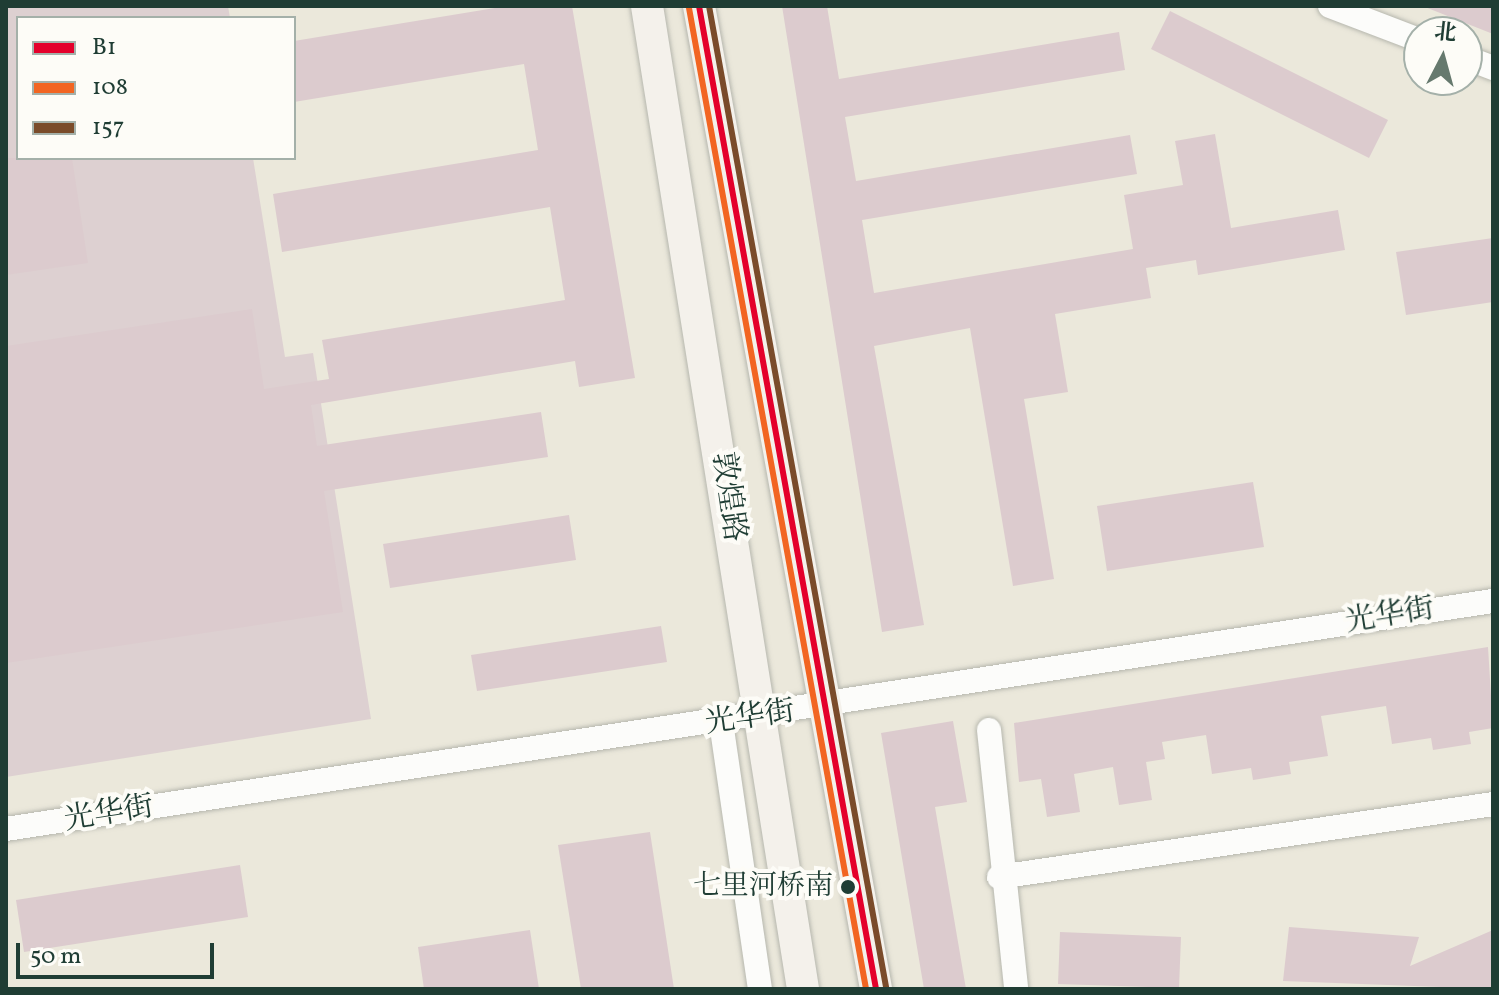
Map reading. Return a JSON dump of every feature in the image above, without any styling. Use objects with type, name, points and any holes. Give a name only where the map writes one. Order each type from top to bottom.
[{"type":"main road","name":"敦煌路","points":[[647,6],[803,989]]},
{"type":"main road","name":"敦煌路","points":[[699,6],[830,706],[876,989]]},
{"type":"street","points":[[1330,6],[1403,34]]},
{"type":"street","name":"光华街","points":[[6,829],[830,706],[1493,601]]},
{"type":"street","points":[[721,722],[760,989]]},
{"type":"street","points":[[989,730],[999,877],[1016,989]]},
{"type":"street","points":[[999,877],[1493,804]]},
{"type":"shaded area","points":[[6,6],[228,6],[230,16],[16,16],[16,160],[253,160],[285,357],[313,353],[371,719],[6,777]]},
{"type":"building","points":[[507,6],[572,6],[635,378],[579,387],[575,361],[311,405],[317,446],[541,412],[548,457],[324,491],[343,612],[6,663],[6,346],[252,309],[264,389],[329,379],[322,340],[565,300],[550,207],[282,252],[273,194],[538,150],[524,64],[296,102],[296,41]]},
{"type":"building","points":[[782,6],[827,6],[839,79],[1119,32],[1125,70],[845,117],[856,181],[1130,135],[1137,174],[862,220],[874,293],[1133,249],[1124,195],[1183,185],[1175,141],[1215,134],[1231,228],[1338,210],[1345,250],[1198,275],[1196,260],[1146,268],[1151,298],[1055,314],[1068,392],[1024,399],[1054,579],[1013,586],[970,328],[874,346],[924,625],[882,632]]},
{"type":"building","points":[[1425,6],[1493,6],[1493,34],[1483,30],[1483,16],[1448,16]]},
{"type":"building","points":[[1170,11],[1388,120],[1369,158],[1151,49]]},
{"type":"building","points":[[6,158],[72,160],[88,263],[6,275]]},
{"type":"building","points":[[1493,238],[1493,302],[1406,315],[1396,252]]},
{"type":"building","points":[[1253,482],[1264,547],[1107,571],[1097,506]]},
{"type":"building","points":[[569,515],[576,560],[390,588],[383,544]]},
{"type":"building","points":[[661,626],[667,662],[477,691],[471,655]]},
{"type":"building","points":[[1488,647],[1493,728],[1469,732],[1471,744],[1433,750],[1431,738],[1392,744],[1386,706],[1321,716],[1328,756],[1289,762],[1291,774],[1253,780],[1251,768],[1212,774],[1206,735],[1162,742],[1165,759],[1146,762],[1152,800],[1119,805],[1113,767],[1074,774],[1080,812],[1047,817],[1041,779],[1019,782],[1014,723]]},
{"type":"building","points":[[953,721],[967,802],[935,807],[966,989],[924,989],[881,733]]},
{"type":"building","points":[[650,832],[674,989],[581,989],[558,845]]},
{"type":"building","points":[[240,865],[248,917],[24,952],[16,900]]},
{"type":"building","points":[[1289,927],[1419,937],[1410,966],[1493,930],[1493,989],[1283,981]]},
{"type":"building","points":[[530,930],[539,989],[424,989],[418,947]]},
{"type":"building","points":[[1060,932],[1181,937],[1179,988],[1058,984]]},
{"type":"transit line","name":"B1","points":[[699,6],[876,989]]},
{"type":"transit line","name":"157","points":[[709,6],[886,987]]},
{"type":"transit line","name":"108","points":[[689,8],[866,989]]},
{"type":"place","name":"七里河桥南","points":[[848,887]]}]
